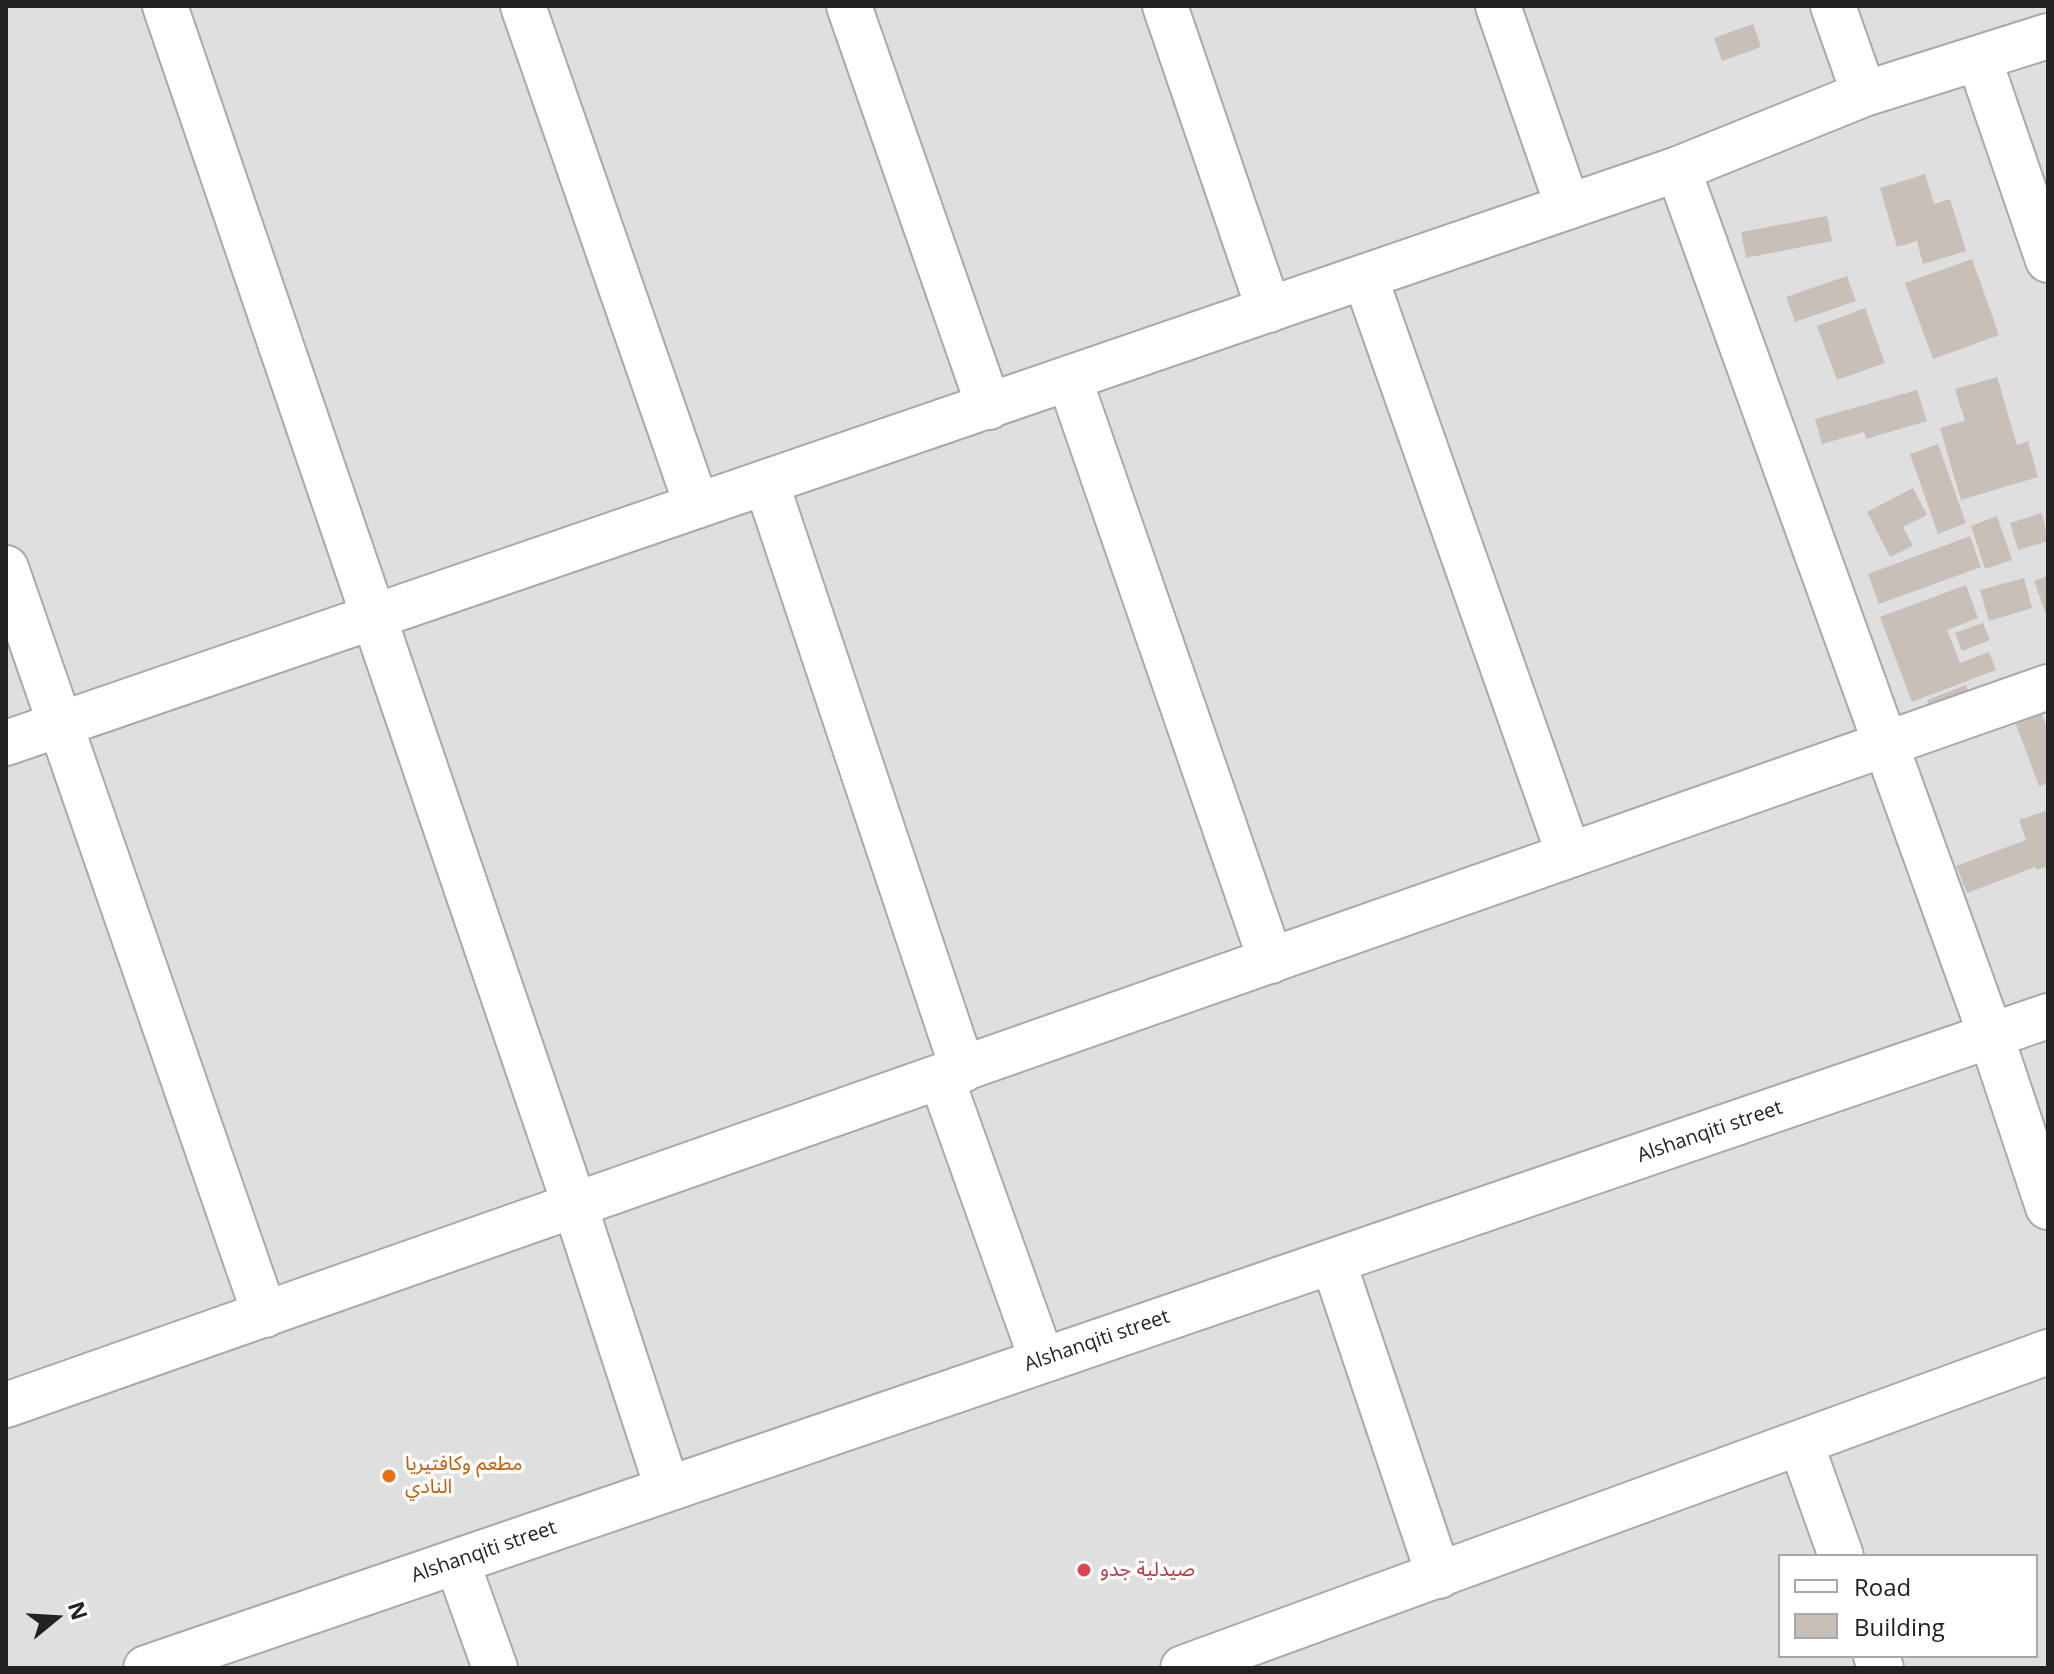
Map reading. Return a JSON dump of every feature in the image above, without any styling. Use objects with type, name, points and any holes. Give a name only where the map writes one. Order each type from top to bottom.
[{"type":"street","points":[[165,6],[575,1206],[667,1487]]},
{"type":"street","points":[[523,6],[697,506]]},
{"type":"street","points":[[849,6],[989,407]]},
{"type":"street","points":[[1165,6],[1269,310]]},
{"type":"street","points":[[1498,6],[1568,207]]},
{"type":"street","points":[[1833,6],[1864,94]]},
{"type":"street","points":[[6,743],[1678,169],[1864,94],[2048,36]]},
{"type":"street","points":[[1979,59],[2048,260]]},
{"type":"street","points":[[1678,169],[1991,1036],[2048,1207]]},
{"type":"street","points":[[1365,277],[1569,855]]},
{"type":"street","points":[[1069,378],[1271,961]]},
{"type":"street","points":[[766,482],[1042,1360]]},
{"type":"street","points":[[6,568],[265,1315]]},
{"type":"street","points":[[6,1405],[2048,687]]},
{"type":"street","name":"Alshanqiti street","points":[[146,1668],[2048,1016]]},
{"type":"street","points":[[1333,1261],[1439,1576]]},
{"type":"street","points":[[1189,1667],[2048,1352]]},
{"type":"street","points":[[1801,1444],[1840,1554]]},
{"type":"street","points":[[457,1562],[495,1668]]},
{"type":"shaded area","points":[[6,6],[2048,6],[2048,1668],[6,1668]]},
{"type":"building","points":[[1753,24],[1761,47],[1722,61],[1714,38]]},
{"type":"building","points":[[1925,174],[1934,204],[1950,199],[1966,251],[1923,264],[1917,241],[1897,247],[1880,188]]},
{"type":"building","points":[[1827,216],[1832,241],[1746,258],[1741,232]]},
{"type":"building","points":[[1972,259],[1999,335],[1933,359],[1905,283]]},
{"type":"building","points":[[1847,276],[1856,301],[1795,322],[1786,297]]},
{"type":"building","points":[[1865,308],[1885,363],[1837,380],[1817,326]]},
{"type":"building","points":[[1997,377],[2017,445],[2028,441],[2038,477],[1961,500],[1940,428],[1965,421],[1955,389]]},
{"type":"building","points":[[1917,390],[1927,421],[1866,439],[1864,432],[1822,444],[1815,419]]},
{"type":"building","points":[[1938,444],[1966,523],[1938,534],[1910,454]]},
{"type":"building","points":[[1913,488],[1927,515],[1903,527],[1913,546],[1890,557],[1867,512]]},
{"type":"building","points":[[2042,513],[2048,541],[2018,550],[2010,523]]},
{"type":"building","points":[[1997,516],[2012,560],[1985,569],[1971,526]]},
{"type":"building","points":[[1970,536],[1981,567],[1879,604],[1868,574]]},
{"type":"building","points":[[2048,576],[2048,620],[2034,581]]},
{"type":"building","points":[[2024,578],[2032,608],[1989,621],[1980,590]]},
{"type":"building","points":[[1966,585],[1978,618],[1947,630],[1960,663],[1989,652],[1996,670],[1912,702],[1880,617]]},
{"type":"building","points":[[1983,623],[1990,640],[1962,651],[1955,633]]},
{"type":"building","points":[[1966,685],[1973,703],[1933,718],[1927,700]]},
{"type":"building","points":[[2041,712],[2048,731],[2048,783],[2039,786],[2015,722]]},
{"type":"building","points":[[2048,810],[2048,866],[2036,870],[2035,867],[1967,893],[1956,866],[2026,840],[2019,820]]},
{"type":"place","name":"مطعم وكافتيريا النادي","points":[[389,1476]]},
{"type":"place","name":"صيدلية جدو","points":[[1084,1570]]}]
